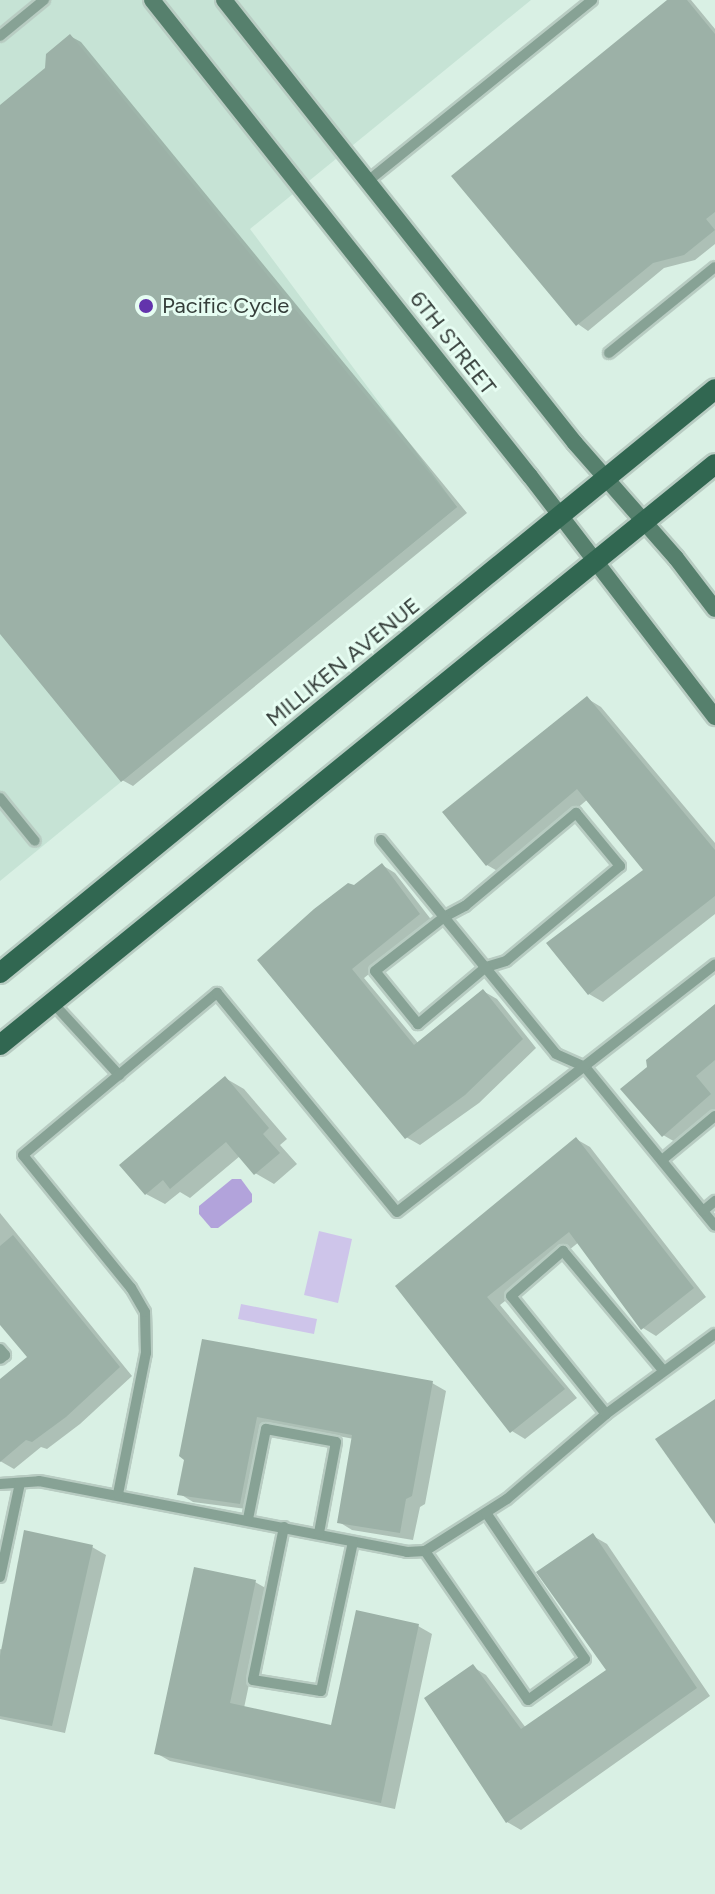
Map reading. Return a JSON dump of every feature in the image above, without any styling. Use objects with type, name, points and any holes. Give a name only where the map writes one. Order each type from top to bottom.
[{"type":"main road","name":"6TH STREET","points":[[152,0],[561,516],[715,717]]},
{"type":"main road","name":"6TH STREET","points":[[224,0],[575,443],[644,521],[715,609]]},
{"type":"main road","name":"MILLIKEN AVENUE","points":[[0,973],[715,389]]},
{"type":"main road","points":[[0,1045],[715,464]]},
{"type":"lane","points":[[0,36],[44,0]]},
{"type":"lane","points":[[368,181],[592,0]]},
{"type":"lane","points":[[609,353],[715,267]]},
{"type":"lane","points":[[0,798],[35,841]]},
{"type":"lane","points":[[576,813],[620,866],[506,961],[486,967],[418,1024],[375,971],[444,917],[465,906],[576,813]]},
{"type":"lane","points":[[381,840],[556,1054],[585,1067],[715,1226]]},
{"type":"lane","points":[[118,1494],[146,1353],[145,1312],[131,1288],[23,1155],[217,993],[397,1212],[715,964]]},
{"type":"lane","points":[[53,1003],[119,1075]]},
{"type":"lane","points":[[662,1160],[715,1116]]},
{"type":"lane","points":[[703,1211],[715,1201]]},
{"type":"lane","points":[[606,1414],[511,1296],[563,1251],[663,1370]]},
{"type":"lane","points":[[0,1484],[39,1481],[407,1552],[425,1551],[486,1513],[591,1430],[606,1414],[715,1334]]},
{"type":"lane","points":[[0,1349],[5,1355],[0,1359]]},
{"type":"lane","points":[[248,1519],[266,1429],[336,1442],[319,1533]]},
{"type":"lane","points":[[0,1577],[20,1483]]},
{"type":"lane","points":[[425,1551],[528,1700],[585,1659],[486,1513]]},
{"type":"lane","points":[[284,1527],[253,1680],[321,1691],[353,1542]]},
{"type":"shaded area","name":"Pacific Cycle","points":[[0,0],[531,0],[250,229],[457,507],[0,881]]},
{"type":"shaded area","points":[[232,1179],[241,1179],[252,1194],[252,1202],[218,1228],[211,1228],[199,1214],[199,1206]]},
{"type":"shaded area","points":[[319,1231],[352,1239],[338,1303],[304,1295]]},
{"type":"shaded area","points":[[241,1304],[317,1319],[314,1334],[238,1319]]},
{"type":"building","points":[[667,0],[687,0],[715,34],[715,212],[706,219],[715,230],[684,255],[653,263],[576,326],[451,176]]},
{"type":"building","name":"Pacific Cycle","points":[[70,34],[457,507],[121,782],[0,634],[0,105],[45,68],[46,54]]},
{"type":"building","points":[[587,696],[715,850],[715,896],[588,995],[546,943],[643,870],[577,789],[486,866],[442,812]]},
{"type":"building","points":[[382,863],[420,914],[352,969],[414,1045],[483,989],[523,1039],[465,1095],[405,1139],[257,960],[314,909],[348,883],[354,885]]},
{"type":"building","points":[[715,1004],[715,1060],[696,1076],[711,1094],[662,1137],[620,1089],[647,1067],[646,1060]]},
{"type":"building","points":[[225,1076],[269,1128],[263,1134],[280,1153],[254,1175],[226,1142],[170,1189],[163,1180],[145,1195],[119,1165]]},
{"type":"building","points":[[576,1137],[694,1288],[641,1330],[569,1232],[487,1297],[565,1389],[510,1433],[395,1286]]},
{"type":"building","points":[[13,1235],[120,1367],[66,1417],[32,1442],[26,1440],[0,1462],[0,1379],[27,1357],[0,1325],[0,1246]]},
{"type":"building","points":[[202,1339],[433,1381],[412,1496],[406,1499],[400,1533],[337,1523],[352,1435],[257,1417],[240,1504],[177,1495],[184,1460],[179,1456]]},
{"type":"building","points":[[715,1399],[715,1524],[655,1439]]},
{"type":"building","points":[[24,1530],[93,1545],[52,1726],[0,1716],[0,1656]]},
{"type":"building","points":[[593,1533],[697,1688],[506,1823],[424,1698],[473,1664],[521,1729],[606,1670],[536,1572]]},
{"type":"building","points":[[194,1567],[256,1580],[230,1703],[331,1725],[356,1610],[419,1624],[381,1803],[154,1754]]},
{"type":"place","name":"Pacific Cycle","points":[[146,306]]}]
